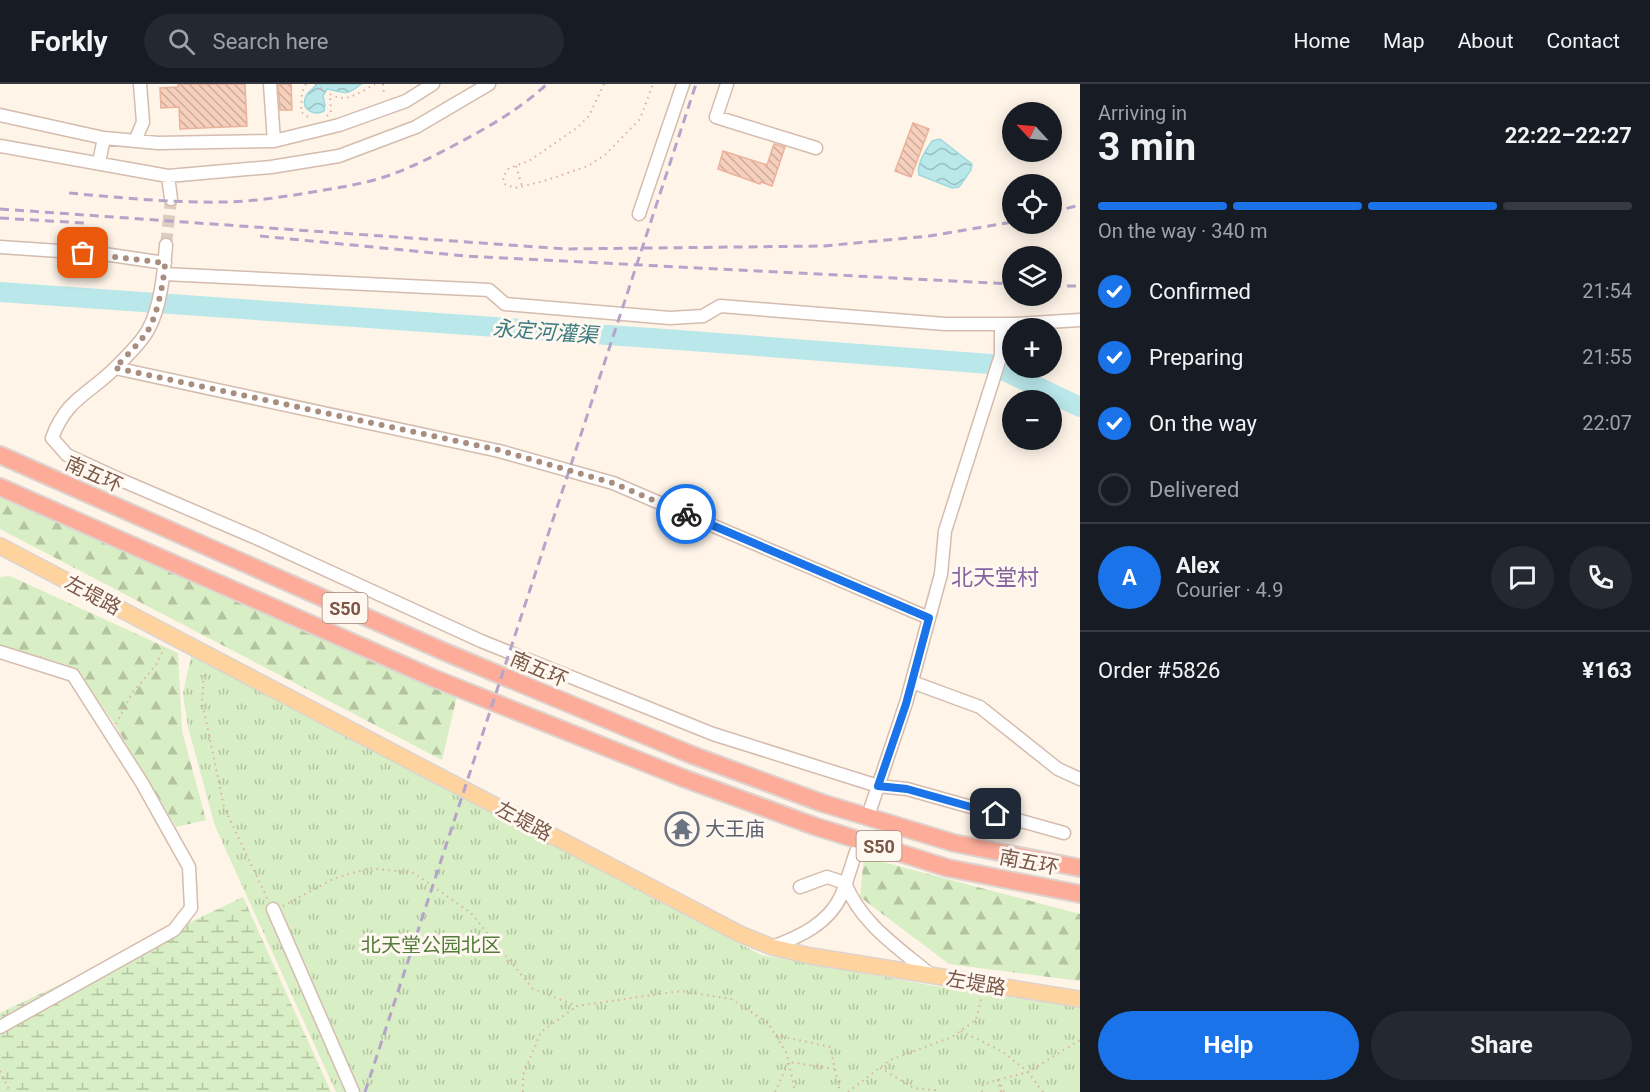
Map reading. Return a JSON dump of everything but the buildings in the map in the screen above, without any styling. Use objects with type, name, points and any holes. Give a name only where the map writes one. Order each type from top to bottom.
[{"type":"highway","name":"南五环","points":[[0,455],[445,652],[692,755],[822,803],[954,843],[1080,868]]},
{"type":"highway","name":"南五环","points":[[0,488],[433,678],[683,778],[814,826],[948,868],[1080,894]]},
{"type":"main road","name":"左堤路","points":[[0,546],[709,918],[772,947],[811,956],[1080,999]]},
{"type":"street","points":[[135,141],[142,122],[140,84]]},
{"type":"street","points":[[270,84],[274,141]]},
{"type":"street","points":[[0,115],[104,138],[135,141],[158,143],[274,141],[339,125],[406,101],[433,84]]},
{"type":"street","points":[[0,146],[168,176],[271,168],[339,156],[416,127],[489,84]]},
{"type":"street","points":[[639,214],[683,84]]},
{"type":"street","points":[[727,84],[716,117],[816,148]]},
{"type":"street","points":[[99,162],[104,138]]},
{"type":"street","points":[[168,176],[171,199]]},
{"type":"street","points":[[166,245],[164,270],[152,322],[147,333],[115,368],[77,397],[59,420],[52,438],[67,455],[492,645],[712,734],[878,786],[907,789],[1064,832]]},
{"type":"street","points":[[0,247],[104,254],[164,270],[489,290],[505,304],[670,318],[703,316],[720,306],[945,324],[1080,320]]},
{"type":"street","points":[[871,807],[912,682],[941,574],[945,531],[1001,355],[1001,324]]},
{"type":"street","points":[[115,368],[499,450],[613,483],[929,618]]},
{"type":"street","points":[[0,652],[73,675],[142,783],[189,867],[191,908],[174,930],[0,1027]]},
{"type":"street","points":[[912,682],[980,707],[1058,769],[1080,779]]},
{"type":"street","points":[[772,947],[801,935],[824,920],[841,896],[856,852]]},
{"type":"street","points":[[800,887],[827,877],[845,883],[855,904],[871,925],[932,975]]},
{"type":"street","points":[[273,909],[353,1092]]},
{"type":"path","points":[[306,84],[302,92],[301,112],[308,119],[319,121]]},
{"type":"path","points":[[315,84],[336,98],[351,98],[375,84]]},
{"type":"path","points":[[604,84],[590,116],[578,128],[530,161],[509,168],[502,177],[504,184],[515,188],[544,181],[588,166],[605,155],[640,119],[653,84]]},
{"type":"path","points":[[325,117],[331,113],[328,94]]},
{"type":"path","points":[[516,165],[522,186]]},
{"type":"path","points":[[111,734],[132,693],[156,665],[166,642]]},
{"type":"path","points":[[204,675],[201,700],[224,807],[273,909],[333,879],[369,868],[414,873],[471,913],[533,989],[577,1006]]},
{"type":"path","points":[[848,1092],[890,1060],[952,1037],[976,1020],[985,984]]},
{"type":"path","points":[[523,1092],[523,1075],[542,1032],[577,1006],[680,991],[731,999],[768,1023],[787,1053],[795,1092]]},
{"type":"path","points":[[961,1031],[1003,1052],[1028,1072],[1043,1092]]},
{"type":"path","points":[[776,1035],[830,1047],[840,1092]]},
{"type":"path","points":[[982,1092],[983,1084],[1028,1072],[1080,1040]]},
{"type":"path","points":[[789,1062],[835,1069]]},
{"type":"path","points":[[775,1092],[789,1062]]},
{"type":"path","points":[[880,1068],[914,1091],[935,1090],[935,1092]]},
{"type":"path","points":[[0,1071],[10,1092]]},
{"type":"path","points":[[998,1080],[1003,1092]]},
{"type":"green space","points":[[0,498],[457,696],[442,760],[0,529]]},
{"type":"green space","points":[[10,576],[178,653],[182,731],[206,820],[176,827],[112,720],[74,667],[0,645],[0,577]]},
{"type":"green space","name":"北天堂公园北区","points":[[191,656],[485,808],[761,955],[935,986],[1080,1007],[1080,1092],[336,1092],[215,826],[188,727],[183,694]]},
{"type":"green space","points":[[864,857],[1080,914],[1080,981],[949,964],[860,897]]},
{"type":"green space","points":[[243,897],[331,1092],[0,1092],[0,1013]]},
{"type":"water","points":[[317,84],[361,84],[348,92],[327,89],[323,96],[324,111],[316,113],[306,108],[305,101],[307,94]]},
{"type":"water","points":[[940,139],[972,164],[971,170],[959,187],[952,188],[919,175],[919,166],[924,153],[932,141]]},
{"type":"waterway","name":"永定河灌渠","points":[[0,292],[990,364],[1080,407]]},
{"type":"tunnel","points":[[166,245],[171,199]]},
{"type":"railway","points":[[69,193],[168,201],[228,202],[251,201],[364,183],[399,171],[455,145],[507,115],[547,84]]},
{"type":"railway","points":[[365,1092],[696,84]]},
{"type":"railway","points":[[1062,210],[1080,205]]},
{"type":"railway","points":[[0,209],[566,249],[824,246],[929,236],[1002,224]]},
{"type":"railway","points":[[0,218],[84,223]]},
{"type":"railway","points":[[260,236],[465,256],[1002,283]]},
{"type":"railway","points":[[1062,286],[1080,286]]},
{"type":"way so far","points":[[83,253],[165,263],[152,322],[147,333],[115,368],[499,450],[613,483],[686,514]]},
{"type":"place","name":"大王庙","points":[[682,829]]},
{"type":"district","name":"北天堂村","points":[[995,577]]},
{"type":"route","points":[[686,514],[929,618],[906,704],[878,786],[907,789],[996,814]]}]
